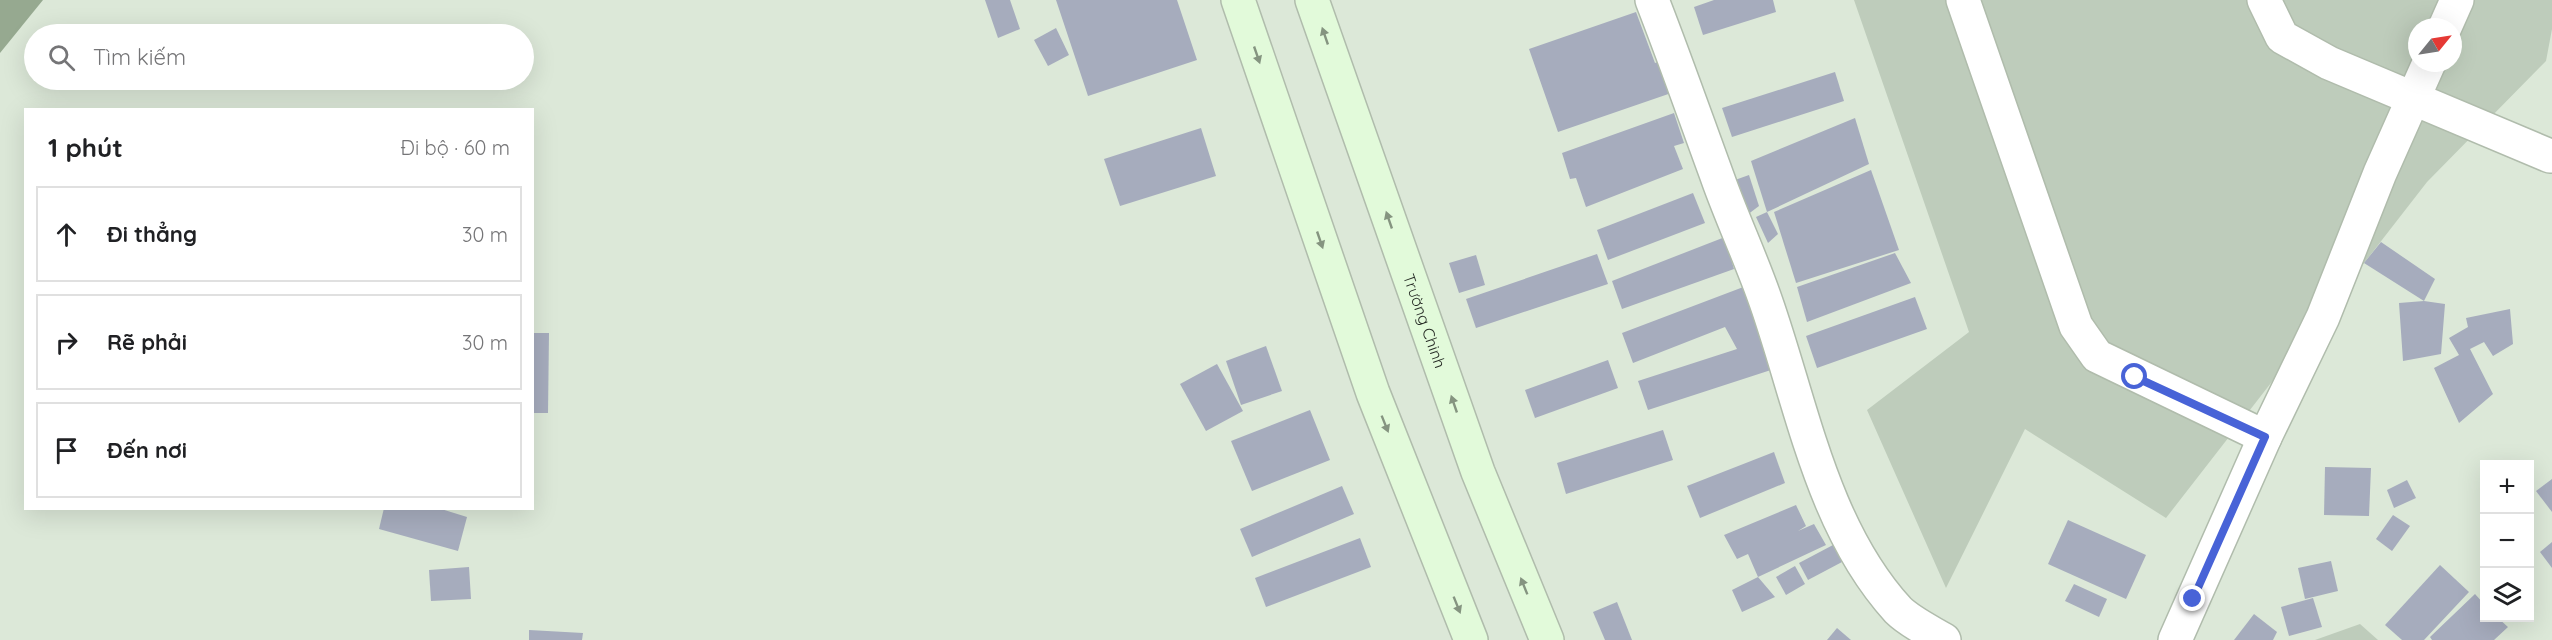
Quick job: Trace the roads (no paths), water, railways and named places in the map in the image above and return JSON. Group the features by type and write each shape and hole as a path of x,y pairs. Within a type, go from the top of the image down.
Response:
{"street":[{"path":"1238,0 1372,393 1471,640"},
{"name":"Trường Chinh","path":"1312,0 1478,472 1547,640"},
{"path":"1652,0 1767,304 1800,406 1815,462 1827,490 1856,548 1899,611 1944,640"},
{"path":"1963,0 2076,326 2097,356 2265,437"},
{"path":"2264,0 2282,37 2329,63 2550,156"},
{"path":"2449,18 2457,0"},
{"path":"2175,640 2265,437 2323,317 2425,72"}]}
